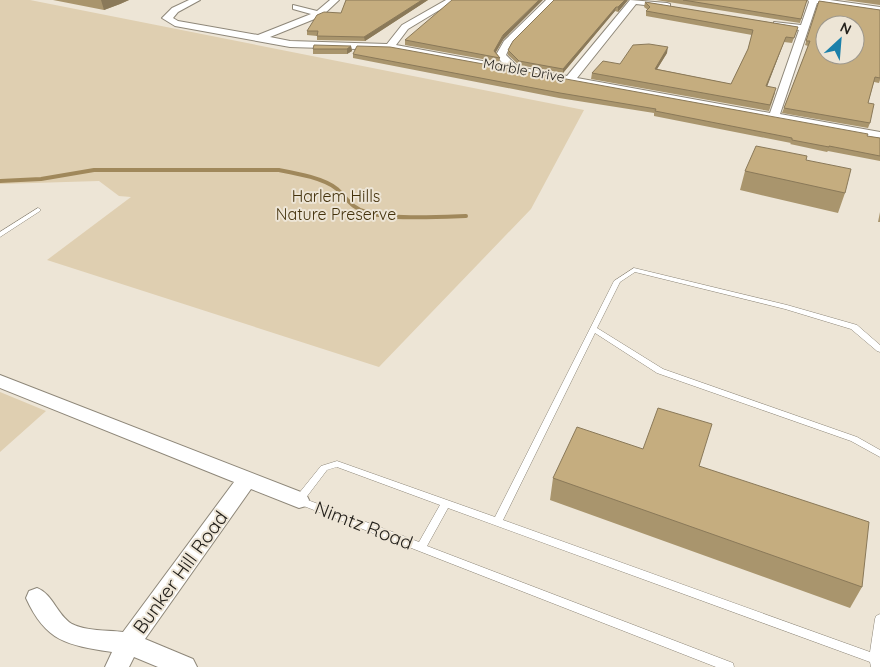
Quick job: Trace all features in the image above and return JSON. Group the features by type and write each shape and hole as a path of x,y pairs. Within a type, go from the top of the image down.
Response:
{"street":[{"path":"167,18 175,10 196,0"},
{"path":"257,39 319,14 332,6 335,0"},
{"path":"390,47 404,27 452,0"},
{"path":"513,68 501,55 506,43 551,0"},
{"path":"571,78 635,0 681,8"},
{"path":"774,116 813,0 880,10"},
{"path":"296,7 319,14"},
{"name":"Marble Drive","path":"167,18 174,23 290,44 390,47 571,78 880,136"},
{"path":"766,22 803,28"},
{"name":"Nimtz Road","path":"0,381 299,500"},
{"name":"Bunker Hill Road","path":"117,667 128,644 247,480"},
{"path":"37,598 48,618 60,630 85,638 128,644 185,667"}],"lane":[{"path":"0,234 38,210"},
{"path":"497,522 616,282 634,270 788,307 854,328 880,349"},
{"path":"593,329 660,371 854,439 880,454"},
{"path":"299,500 324,468 337,464 876,663 880,619"},
{"name":"Nimtz Road","path":"299,500 729,667"},
{"path":"421,548 446,504"}],"green space":[{"name":"Harlem Hills Nature Preserve","path":"0,0 30,0 584,110 531,209 379,367 47,260 131,197 119,196 99,181 0,184"},
{"path":"0,392 46,411 0,452"}],"building":[{"path":"346,0 422,0 364,37 317,36 318,31 307,31 317,15 324,12 341,13"},
{"path":"452,0 539,0 503,35 494,51 500,58 405,40"},
{"path":"554,0 625,0 616,7 563,69 519,61 508,50 513,41"},
{"path":"683,0 807,0 801,19"},
{"path":"819,1 880,10 880,78 875,77 868,103 874,104 870,123 784,108 810,41 806,41"},
{"path":"645,2 798,27 794,38 786,37 766,86 776,88 770,105 592,73 603,61 620,64 633,45 649,44 668,47 655,69 731,84 748,49 753,30 646,11 650,7"},
{"path":"314,45 351,46 347,49 313,49"},
{"path":"357,46 390,47 868,134 867,136 880,138 880,156 792,140 792,138 655,111 656,109 353,54"},
{"path":"756,146 807,156 806,160 851,169 845,193 745,171"},
{"path":"658,408 712,424 699,466 869,522 862,587 553,478 577,427 643,449"}],"waterway":[{"path":"0,181 41,179 94,170 279,170 325,182 337,189 356,208 376,215 415,217 466,216"}]}
